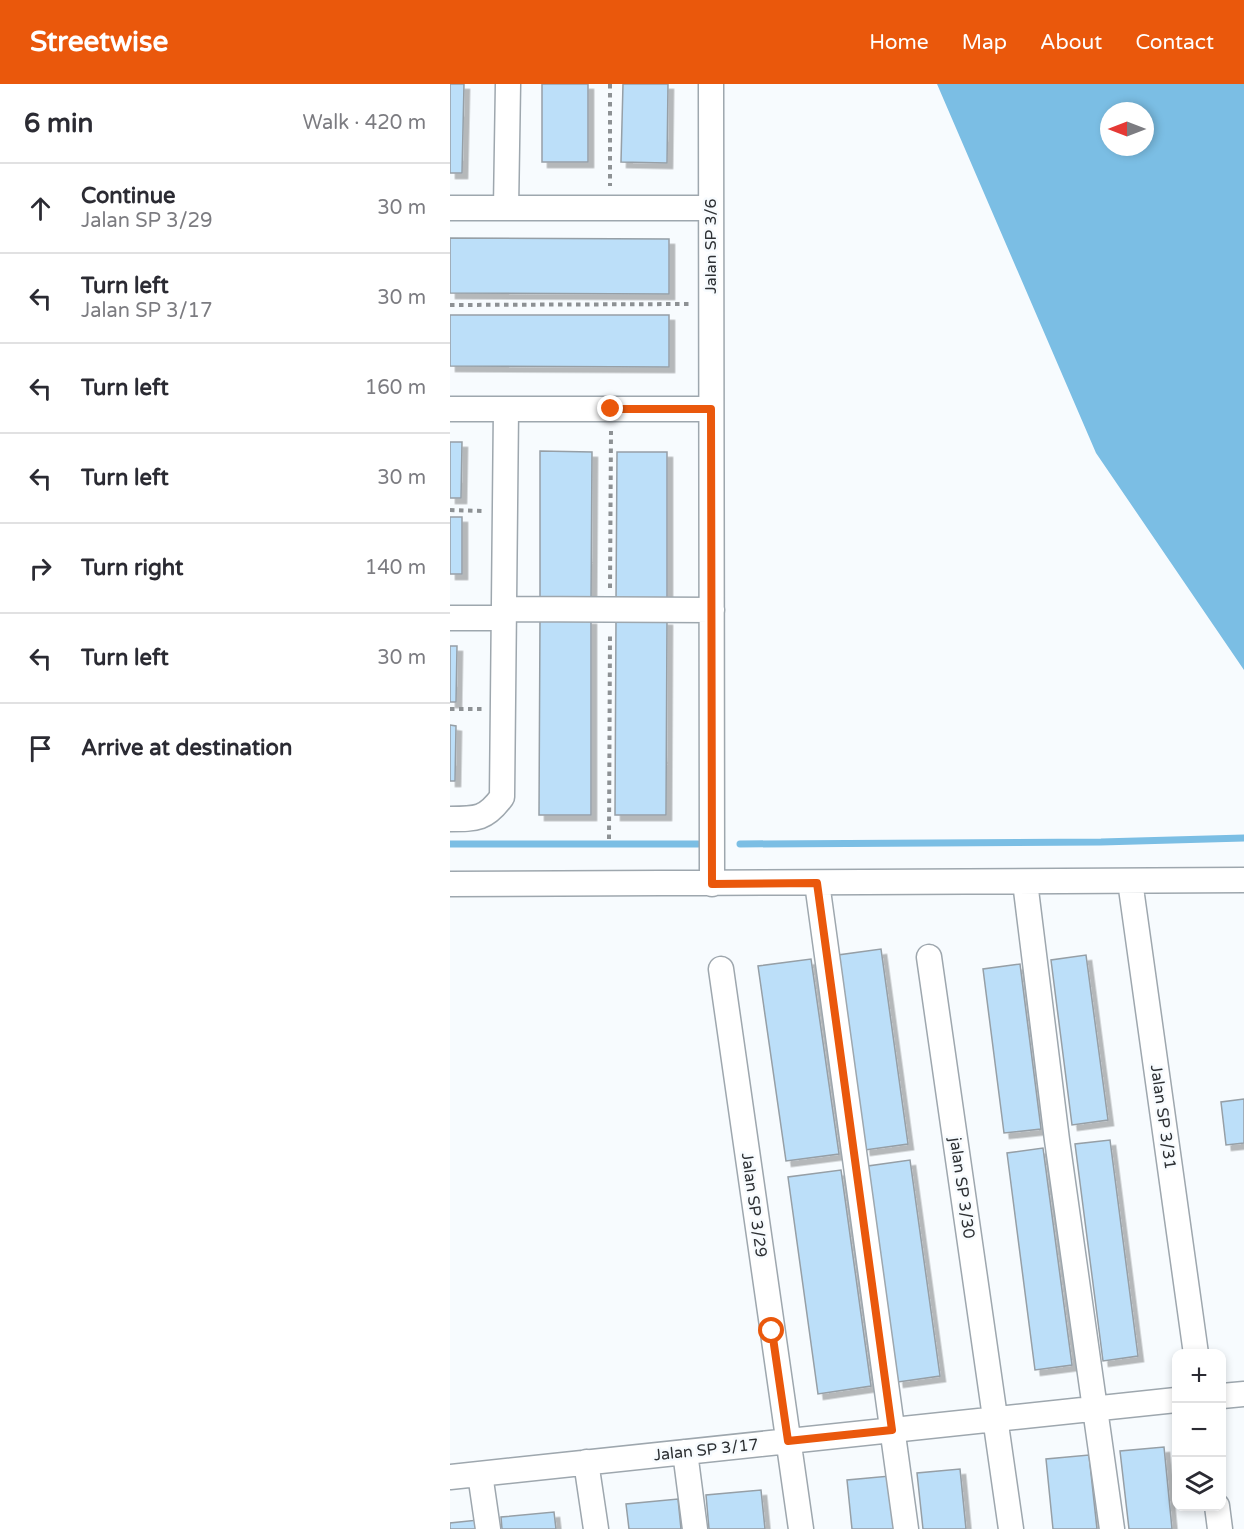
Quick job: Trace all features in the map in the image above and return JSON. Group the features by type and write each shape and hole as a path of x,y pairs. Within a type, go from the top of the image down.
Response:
{"street":[{"path":"506,208 508,84"},
{"name":"Jalan SP 3/6","path":"711,84 712,884"},
{"path":"450,208 711,208"},
{"path":"450,409 711,409"},
{"path":"450,819 477,819 492,811 502,797 506,409"},
{"path":"450,618 504,614 712,610"},
{"path":"450,884 1244,880"},
{"name":"Jalan SP 3/31","path":"1130,881 1195,1349"},
{"path":"1025,882 1057,1140 1112,1529"},
{"path":"817,883 906,1529"},
{"name":"jalan SP 3/30","path":"929,957 1011,1529"},
{"name":"Jalan SP 3/29","path":"721,969 801,1529"},
{"path":"1226,1396 1244,1394"},
{"name":"Jalan SP 3/17","path":"450,1477 1172,1400"},
{"path":"685,1452 695,1529"},
{"path":"586,1462 596,1529"},
{"path":"480,1474 488,1529"},
{"path":"1218,1511 1220,1529"}],"path":[{"path":"610,84 610,208"},
{"path":"450,305 711,304"},
{"path":"450,510 505,511"},
{"path":"450,709 503,708"}],"water":[{"path":"937,84 1244,84 1244,670 1096,453"}],"building":[{"path":"450,84 464,84 462,173 450,173"},
{"path":"542,84 588,84 588,162 542,162"},
{"path":"623,84 668,84 667,163 621,162"},
{"path":"450,238 669,239 669,294 450,293"},
{"path":"450,315 669,315 669,367 450,366"},
{"path":"450,442 462,442 461,498 450,498"},
{"path":"540,451 592,452 591,603 540,603"},
{"path":"617,452 667,452 667,603 616,603"},
{"path":"450,517 462,517 462,574 450,574"},
{"path":"540,619 591,619 591,815 539,815"},
{"path":"616,619 667,620 666,815 615,815"},
{"path":"450,646 457,646 456,702 450,702"},
{"path":"450,725 456,726 455,781 450,781"},
{"path":"881,949 908,1144 865,1150 838,955"},
{"path":"1086,955 1108,1120 1072,1125 1051,960"},
{"path":"811,959 839,1154 786,1161 758,966"},
{"path":"1020,964 1041,1129 1004,1133 983,969"},
{"path":"1244,1099 1244,1143 1226,1145 1221,1102"},
{"path":"1110,1140 1138,1356 1103,1361 1075,1144"},
{"path":"1043,1148 1072,1365 1035,1370 1007,1153"},
{"path":"910,1160 940,1376 898,1382 868,1166"},
{"path":"841,1170 871,1386 818,1394 788,1177"},
{"path":"1164,1447 1172,1529 1129,1529 1120,1451"},
{"path":"1089,1455 1097,1529 1053,1529 1046,1459"},
{"path":"960,1469 966,1529 923,1529 917,1473"},
{"path":"890,1476 896,1529 852,1529 847,1480"},
{"path":"761,1490 765,1529 709,1529 706,1495"},
{"path":"678,1499 681,1529 629,1529 626,1504"},
{"path":"554,1512 556,1529 502,1529 501,1517"},
{"path":"478,1520 479,1529 450,1529 450,1523"}],"waterway":[{"path":"740,844 1101,842 1244,838"},
{"path":"450,844 698,844"}],"route":[{"path":"611,409 711,409 712,884 817,883 892,1430 788,1441 772,1331"}]}
